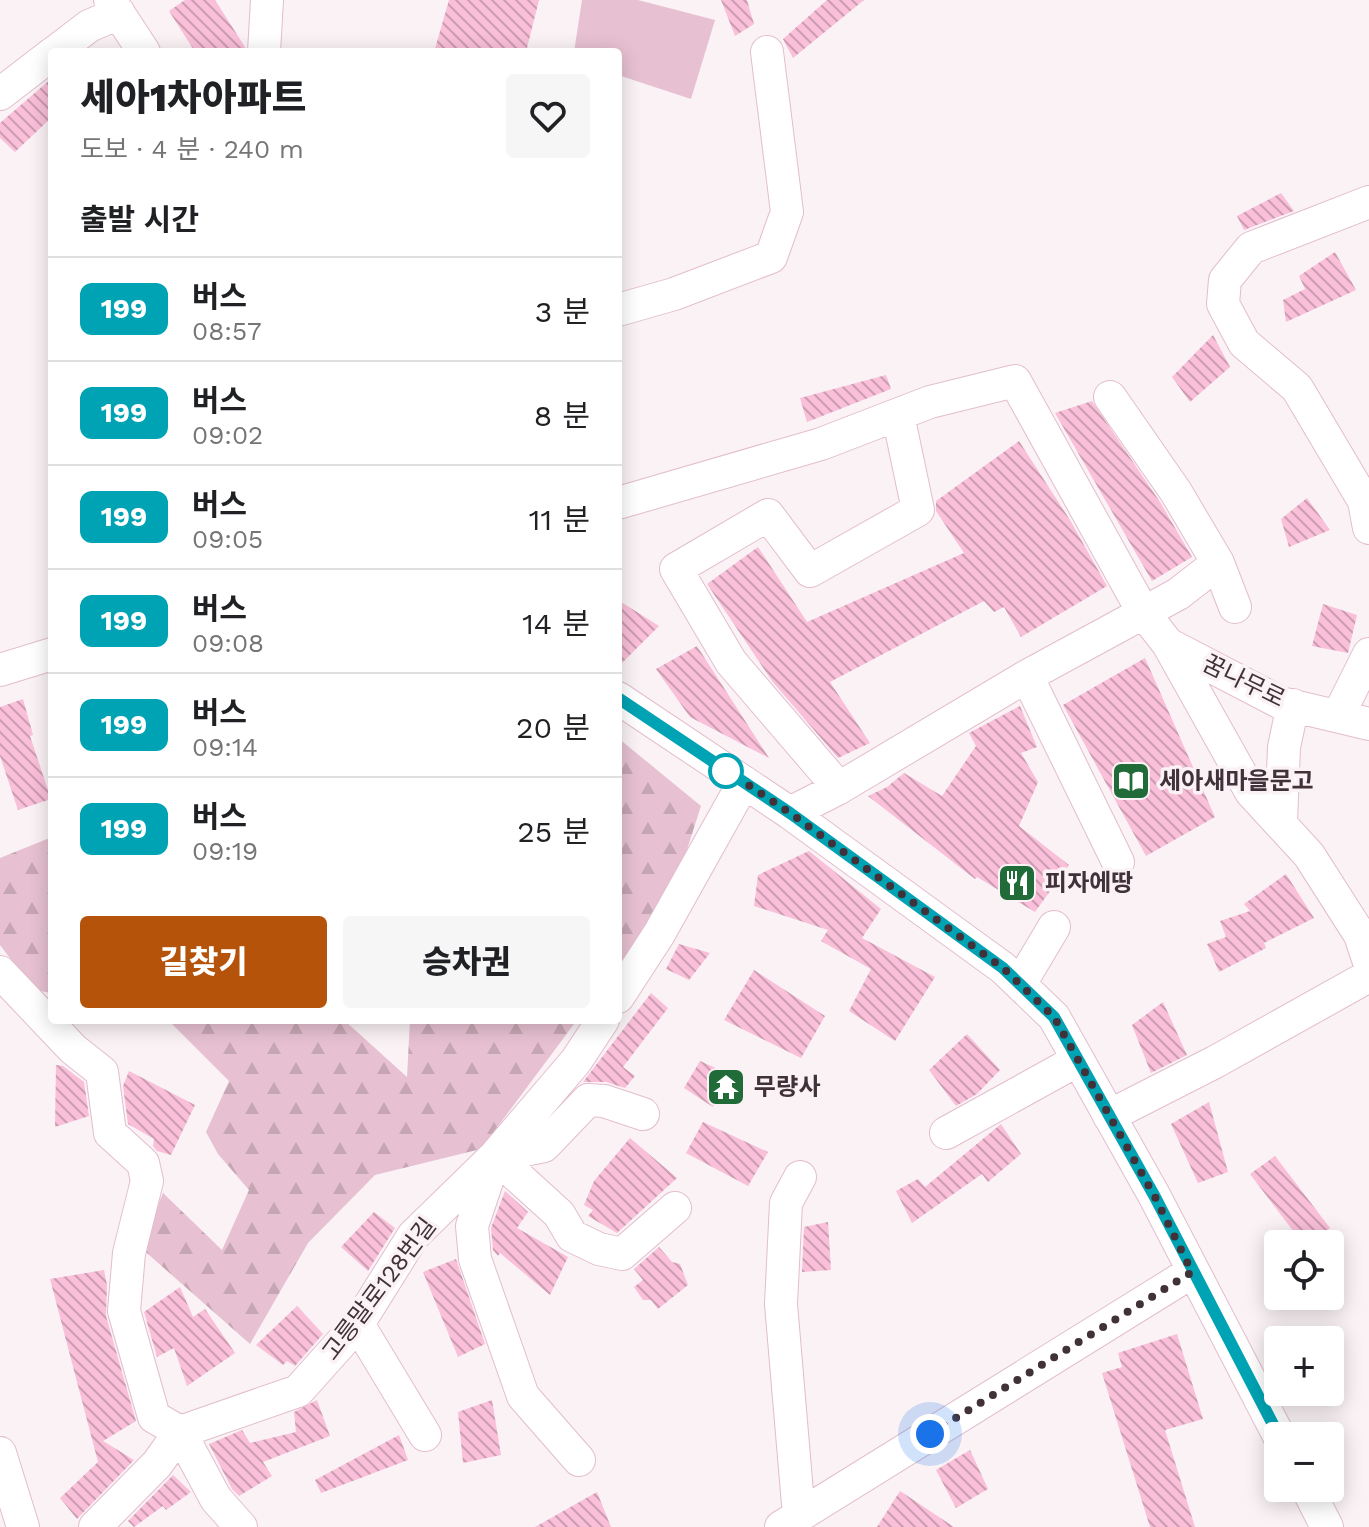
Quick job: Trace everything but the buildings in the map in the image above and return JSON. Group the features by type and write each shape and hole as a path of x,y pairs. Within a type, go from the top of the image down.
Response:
{"street":[{"path":"264,48 267,0"},
{"path":"60,48 114,6 141,48"},
{"path":"622,309 674,294 771,257 787,212 767,52"},
{"path":"0,94 48,57"},
{"path":"1369,202 1251,248 1225,280 1223,304 1244,343 1297,388 1364,501 1369,528"},
{"path":"622,502 821,444 930,402 1015,381 1143,612 1168,644 1251,792 1309,855 1360,935 1369,962"},
{"path":"1110,397 1176,492 1218,563 1235,607"},
{"path":"839,788 731,662 676,569 768,515 810,571 918,510 898,415"},
{"path":"790,813 839,788 1027,676 1178,594 1218,563"},
{"name":"꿈나무로","path":"1168,644 1281,703 1354,720"},
{"path":"1354,720 1369,654"},
{"path":"0,670 48,655"},
{"path":"1027,676 1118,862"},
{"path":"622,701 790,813 1003,968 1054,1017 1272,1422"},
{"path":"1281,823 1284,747 1293,705"},
{"path":"622,991 659,934 744,782"},
{"path":"1020,984 1054,927"},
{"path":"0,972 48,1023"},
{"path":"1109,1116 1215,1062 1369,976"},
{"path":"49,1024 73,1049 102,1072 110,1133 143,1163 147,1181 129,1253 124,1311 154,1417 180,1432 216,1499 241,1527"},
{"name":"고릉말로128번길","path":"180,1432 298,1391 358,1324 413,1236 495,1156 576,1061 600,1024"},
{"path":"946,1133 1078,1060"},
{"path":"495,1156 544,1146 588,1100 604,1101 643,1114"},
{"path":"495,1156 559,1214 572,1236 599,1249 622,1254 675,1208"},
{"path":"495,1156 472,1226 475,1259 523,1396 579,1460"},
{"path":"800,1177 786,1203 781,1304 790,1521 1192,1272"},
{"path":"358,1324 425,1435"},
{"path":"95,1527 157,1464 180,1432"},
{"path":"0,1453 23,1527"},
{"path":"1314,1502 1327,1527"}],"green space":[{"path":"582,0 638,0 715,20 691,99 622,76 622,48 575,48"},
{"path":"622,741 701,806 674,890 622,960"},
{"path":"48,839 48,992 34,990 0,945 0,858"},
{"path":"172,1024 348,1024 407,1077 410,1024 574,1024 481,1149 375,1175 308,1243 250,1344 140,1247 163,1193 222,1250 249,1190 218,1154 206,1132 229,1081"}],"bus line":[{"name":"199","path":"622,701 790,813 1003,968 1054,1017 1155,1197 1272,1422"}],"place":[{"name":"세아새마을문고","path":"1131,781"},
{"name":"피자에땅","path":"1017,883"},
{"name":"무량사","path":"726,1087"}],"route":[{"path":"726,771 720,766 790,813 1003,968 1054,1017 1155,1197 1192,1272 930,1434"}]}
